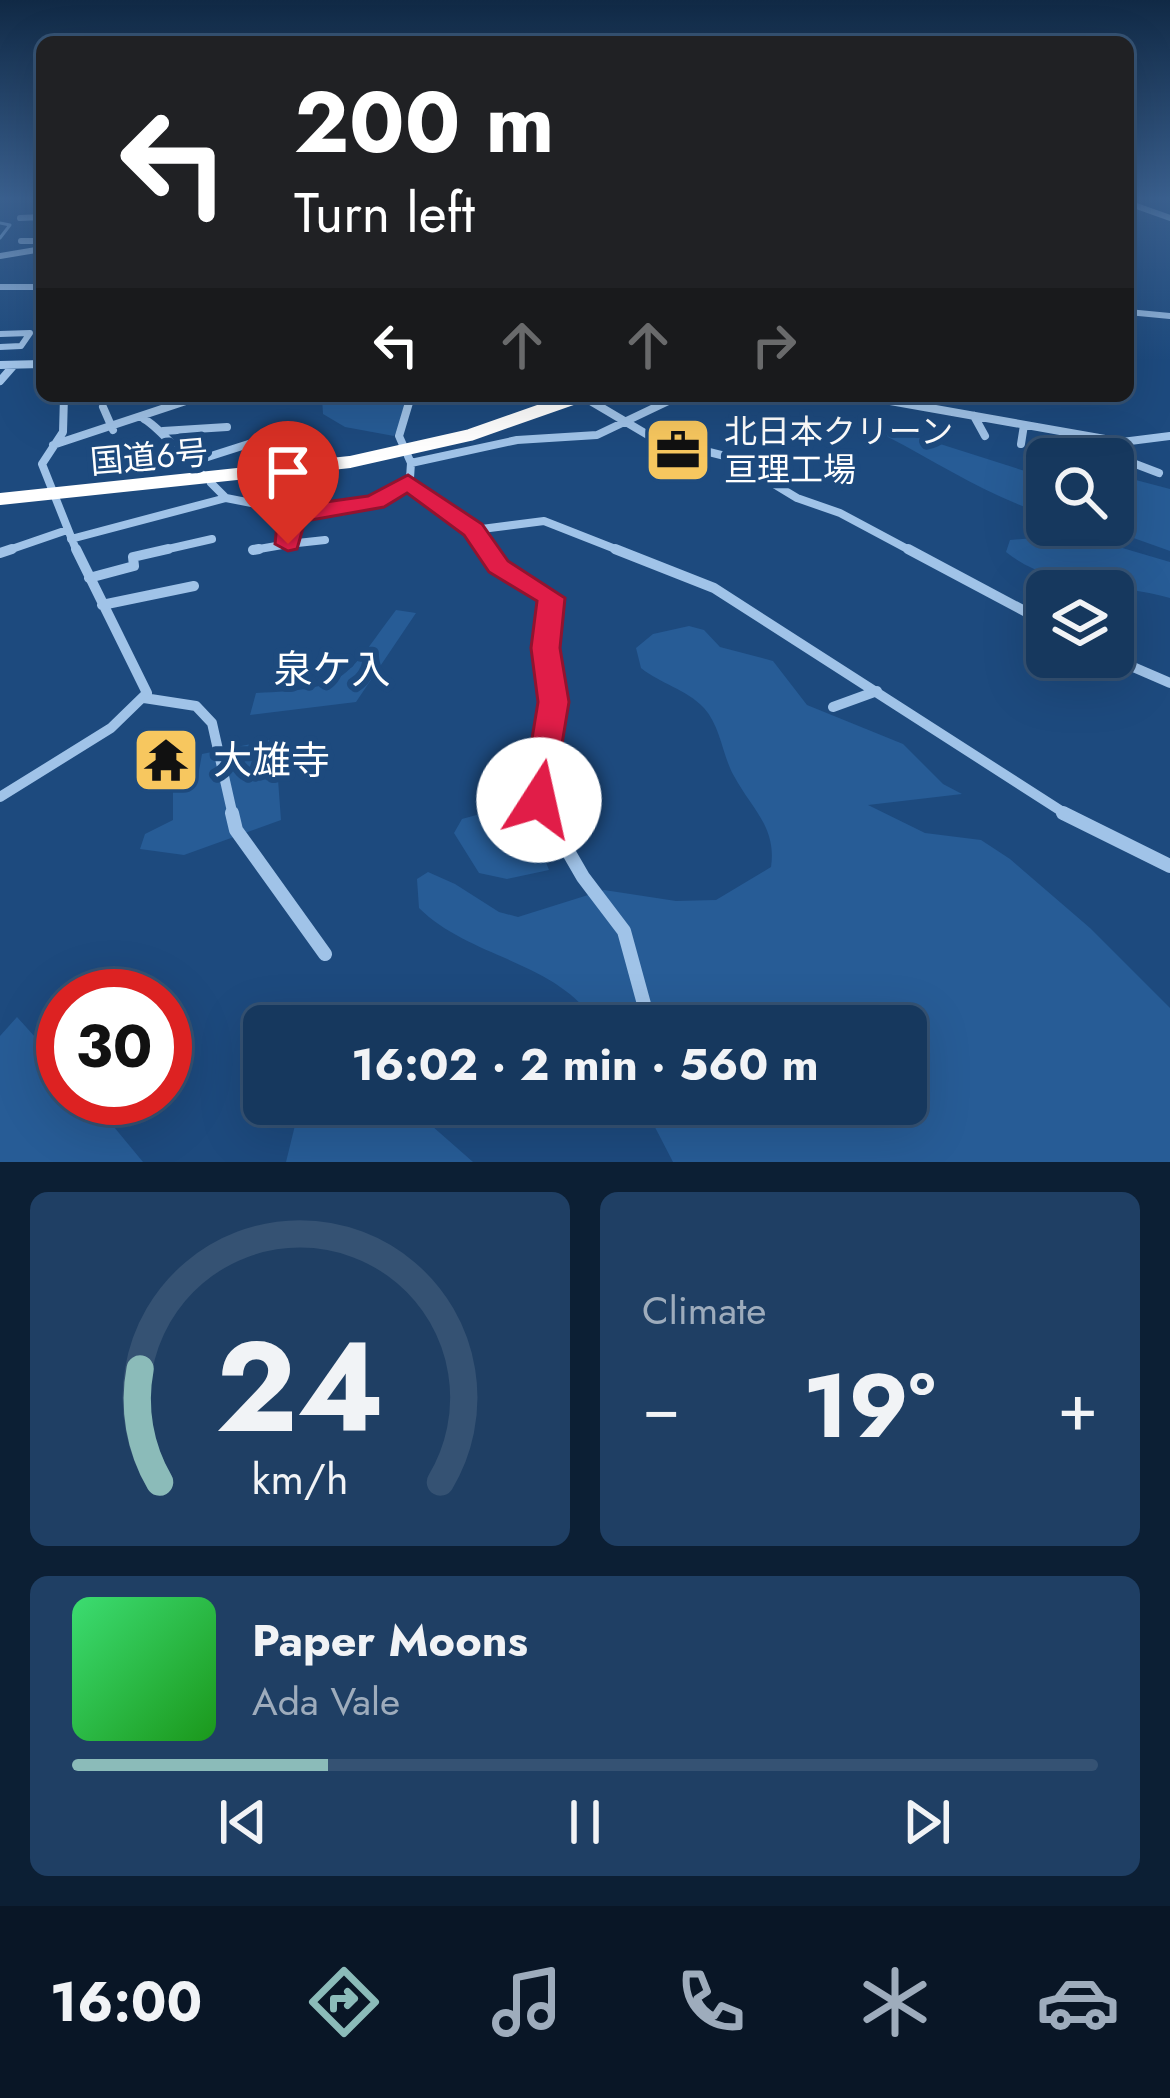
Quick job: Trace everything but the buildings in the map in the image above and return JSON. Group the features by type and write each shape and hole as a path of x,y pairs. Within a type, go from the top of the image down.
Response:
{"highway":[{"name":"国道6号","path":"0,502 409,457 565,402"}],"street":[{"path":"0,287 36,286"},
{"path":"1134,312 1170,316"},
{"path":"0,334 30,332 21,346 0,347"},
{"path":"0,365 36,364"},
{"path":"0,381 14,365"},
{"path":"64,402 63,432 42,464 69,535 143,684 144,698"},
{"path":"144,419 145,414 184,402"},
{"path":"408,483 409,457 399,436 409,402"},
{"path":"594,402 653,438 729,457 797,498 840,513 1026,612"},
{"path":"409,457 518,440 597,435 665,402"},
{"path":"896,402 1094,438"},
{"path":"103,407 113,430"},
{"path":"974,416 985,436"},
{"path":"52,445 144,419"},
{"path":"144,419 163,431 172,449 226,498"},
{"path":"1021,444 1024,425"},
{"path":"163,431 226,427"},
{"path":"1134,442 1170,436"},
{"path":"189,463 258,442 274,450"},
{"path":"1134,463 1159,473"},
{"path":"0,553 226,498 318,514 375,502 408,483"},
{"path":"408,483 473,530 499,567 551,598 546,648 554,702 539,800 573,863 624,931 644,1005"},
{"path":"288,544 290,524 298,513"},
{"path":"473,530 544,521 714,588 1019,780 1047,805 1170,866"},
{"path":"89,578 134,566 133,557 212,539"},
{"path":"253,550 325,540"},
{"path":"102,605 194,586"},
{"path":"1134,667 1170,683"},
{"path":"833,707 877,692"},
{"path":"0,796 111,728 144,698"},
{"path":"144,698 196,706 212,723 236,830 325,954"}],"shaded area":[{"path":"322,402 407,402 394,436 345,427 323,414"},
{"path":"883,429 1026,471 1026,506 966,480 888,437"},
{"path":"1134,480 1170,489 1170,551 1134,538"},
{"path":"1026,539 1026,546 1116,546 1170,562 1170,598 1134,591 1134,570 1037,570 1006,552 1010,540"},
{"path":"396,610 416,613 356,702 250,715 256,693 309,688 340,677"},
{"path":"689,626 704,630 720,647 773,661 807,705 903,744 943,784 962,794 868,805 925,833 981,840 1010,859 1090,928 1170,1008 1170,1162 673,1162 654,1125 927,1125 927,1005 582,1005 538,973 464,939 419,908 417,879 428,872 499,912 518,917 604,890 676,901 716,900 771,867 766,829 734,776 710,716 689,696 641,668 636,648 653,634"},
{"path":"275,739 281,820 184,855 140,849 145,834 173,820 173,788 197,782 202,754"},
{"path":"523,805 549,870 507,879 479,873 454,833 462,819"},
{"path":"17,1017 36,1038 36,1125 112,1125 143,1162 0,1162 0,1036"},
{"path":"295,1125 431,1125 473,1162 286,1162"}],"place":[{"name":"北日本クリーン 亘理工場","path":"678,450"},
{"name":"大雄寺","path":"166,760"}],"district":[{"name":"泉ケ入","path":"332,669"}],"route":[{"path":"288,544 290,524 298,513 318,514 375,502 408,483 473,530 499,567 551,598 546,648 554,702 539,800"}]}
